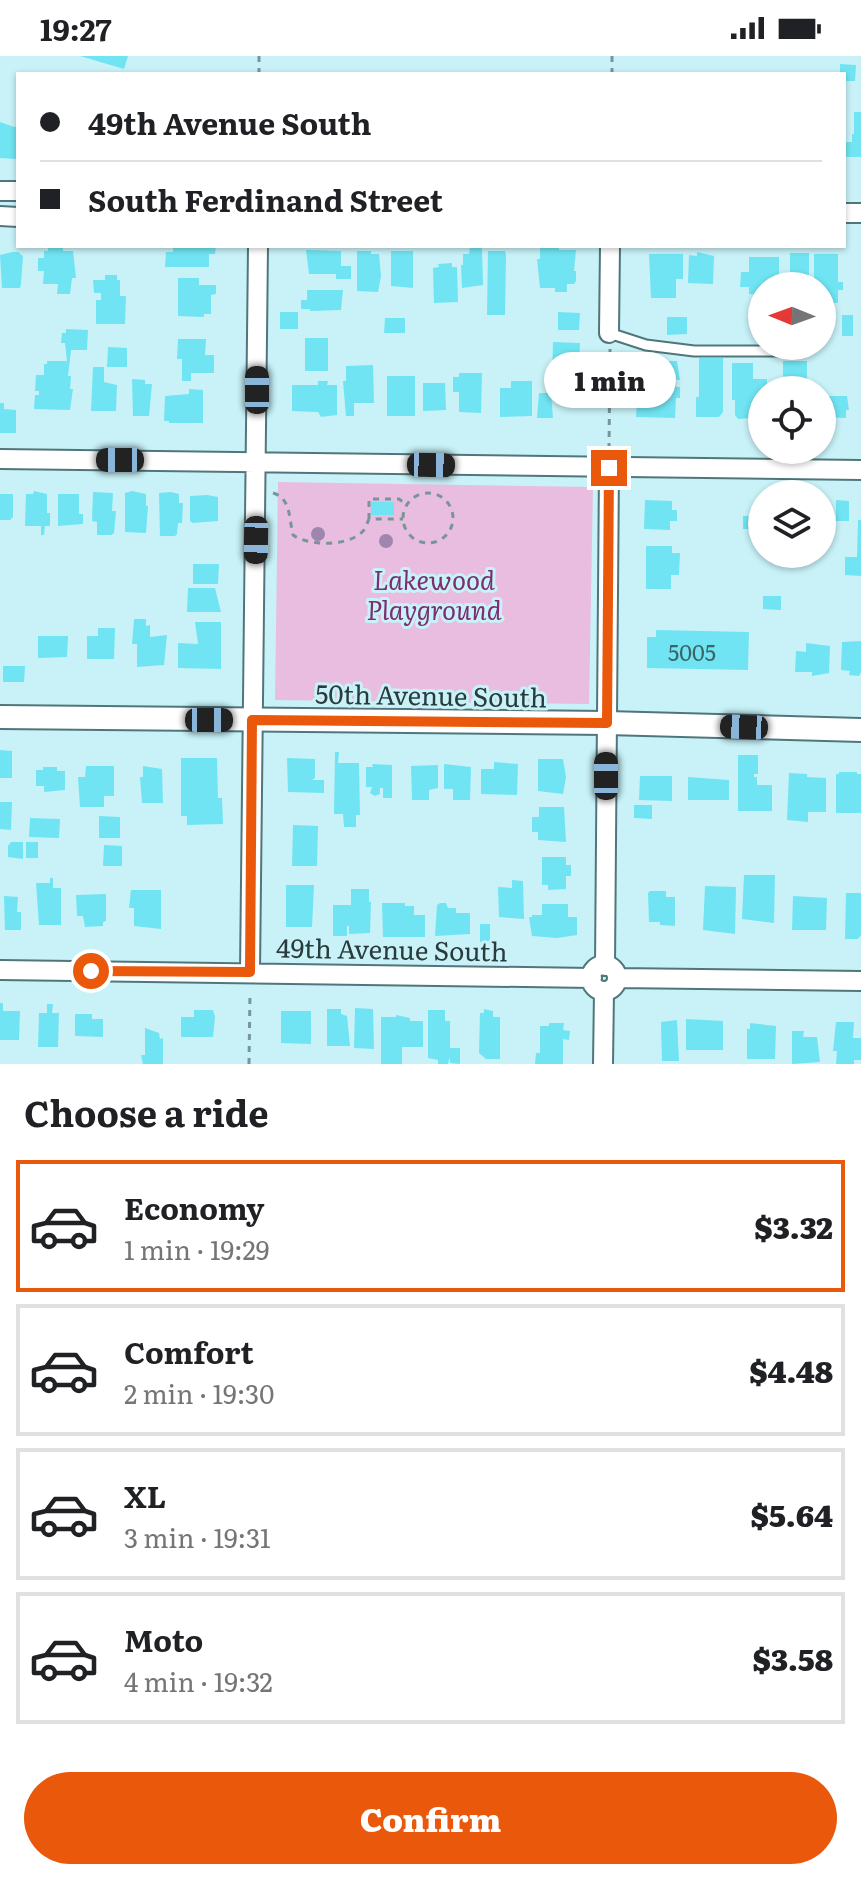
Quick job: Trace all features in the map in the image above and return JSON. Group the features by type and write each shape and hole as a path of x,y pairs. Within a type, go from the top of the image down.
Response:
{"street":[{"path":"250,972 258,248"},
{"path":"609,338 610,248"},
{"path":"603,1064 609,458"},
{"path":"0,459 257,462 609,458 861,470"},
{"name":"50th Avenue South","path":"0,717 607,723 861,730"},
{"name":"49th Avenue South","path":"0,970 861,981"}],"lane":[{"path":"609,338 694,351 748,351"}],"path":[{"path":"609,338 609,458"},
{"path":"273,493 279,494 286,502 293,535 300,541 352,539 363,532 369,519 369,499 399,499 407,505"},
{"path":"420,494 437,494 450,505 454,522 447,536 425,544 410,537 403,519 407,505 420,494"},
{"path":"369,519 403,519"},
{"path":"249,1064 250,991"}],"green space":[{"name":"Lakewood Playground","path":"278,482 593,487 589,704 275,700"}],"building":[{"path":"80,56 128,56 124,69"},
{"path":"840,64 856,65 855,81 846,81 846,72 840,72"},
{"path":"854,112 861,112 861,157 846,157 846,142 852,142"},
{"path":"0,122 16,126 16,159 0,158"},
{"path":"48,248 63,248 63,251 73,251 76,278 72,278 70,294 57,294 58,284 43,284 44,271 38,271 38,258 44,258 44,251"},
{"path":"173,248 216,248 215,254 209,254 209,267 165,267 166,252 173,252"},
{"path":"470,248 482,249 483,285 462,288 463,254 469,254"},
{"path":"540,248 576,250 576,281 567,284 567,292 540,288 537,259 540,259"},
{"path":"306,250 341,251 341,266 351,266 351,279 336,279 336,274 309,274"},
{"path":"357,251 379,254 381,276 378,292 357,291"},
{"path":"391,251 413,251 413,288 391,286"},
{"path":"488,251 505,251 505,315 487,315"},
{"path":"12,252 23,256 20,288 2,288 0,255"},
{"path":"697,252 714,256 713,284 688,283 689,255 697,256"},
{"path":"790,253 809,253 809,272 790,272"},
{"path":"649,254 683,254 683,279 676,279 676,298 651,298"},
{"path":"814,254 838,254 838,282 843,282 843,290 838,290 838,303 836,272 814,272"},
{"path":"749,257 779,257 779,272 749,272"},
{"path":"452,263 452,267 457,267 458,302 434,303 433,268 439,267 438,264"},
{"path":"741,272 748,272 748,287 740,287"},
{"path":"105,275 117,275 117,280 120,280 120,296 126,296 125,324 96,324 96,300 101,300 101,293 94,293 93,280 105,280"},
{"path":"178,278 199,278 199,285 216,285 216,294 211,295 211,314 204,314 204,317 178,316"},
{"path":"307,290 343,290 341,310 301,309 301,300 307,300"},
{"path":"280,312 298,312 298,329 280,329"},
{"path":"558,312 580,313 579,330 558,330"},
{"path":"842,315 853,315 853,336 842,336"},
{"path":"667,317 687,317 687,334 667,335"},
{"path":"385,318 405,318 405,333 384,333"},
{"path":"66,329 88,330 87,350 71,350 68,376 71,376 70,389 73,389 70,410 34,409 35,395 39,395 39,391 35,391 36,375 44,375 47,361 67,361 65,343 61,343 62,333 66,333"},
{"path":"305,338 328,338 328,371 305,371"},
{"path":"178,339 206,339 205,355 214,355 214,373 191,373 191,381 182,381 182,359 177,359"},
{"path":"553,342 580,343 578,384 562,384 562,380 552,380"},
{"path":"108,347 127,348 127,367 107,367"},
{"path":"699,358 723,358 723,412 719,417 696,417"},
{"path":"655,361 677,361 680,380 676,380 676,387 680,387 680,398 676,398 675,418 636,417 637,396 644,396 645,368 655,368"},
{"path":"783,361 807,361 807,376 783,376"},
{"path":"732,363 753,363 753,376 748,376 748,418 738,419 735,400 732,400"},
{"path":"373,365 374,403 354,403 354,416 346,416 343,381 346,381 346,366"},
{"path":"93,367 104,367 104,382 117,385 116,411 91,411"},
{"path":"459,373 482,373 481,413 459,412 459,392 453,392 453,377 459,377"},
{"path":"387,376 415,376 415,416 387,416"},
{"path":"132,379 152,384 149,416 133,416"},
{"path":"318,381 337,385 337,415 321,417 318,412 292,411 292,385 318,385"},
{"path":"511,381 532,381 532,416 500,417 500,388 511,388"},
{"path":"423,383 445,383 446,410 423,411"},
{"path":"189,389 203,390 203,423 164,421 165,396 189,394"},
{"path":"539,393 551,393 553,418 537,418"},
{"path":"836,396 847,396 849,410 846,410 846,418 836,418"},
{"path":"0,403 4,403 4,409 16,410 16,433 0,433"},
{"path":"34,491 47,494 50,526 45,526 44,535 41,535 41,526 25,526 26,494 33,494"},
{"path":"93,492 113,493 112,511 116,511 114,533 111,535 97,535 97,522 92,521"},
{"path":"125,493 146,494 146,533 125,532"},
{"path":"159,493 179,494 179,503 183,503 182,523 178,523 175,536 160,536"},
{"path":"0,494 13,494 13,517 10,520 0,520"},
{"path":"58,494 79,494 79,514 83,514 83,524 58,526"},
{"path":"190,496 218,497 218,521 193,523 190,521"},
{"path":"645,500 672,501 672,510 677,510 677,521 670,521 670,530 644,529"},
{"path":"836,500 849,501 849,521 836,521"},
{"path":"371,502 394,502 394,515 371,515"},
{"path":"743,516 748,516 748,529 743,529"},
{"path":"858,520 861,520 861,576 845,575 845,557 857,557"},
{"path":"646,546 672,546 672,553 680,553 679,575 671,575 671,589 646,589"},
{"path":"193,564 219,564 218,584 193,584"},
{"path":"188,588 215,588 221,612 187,612"},
{"path":"763,596 781,596 781,610 763,609"},
{"path":"134,619 146,619 146,626 150,625 150,637 167,635 164,665 137,667 137,644 132,644"},
{"path":"195,622 221,622 221,669 178,668 178,643 198,644"},
{"path":"98,628 115,628 114,659 87,659 87,636 98,636"},
{"path":"656,630 749,632 748,670 647,668 647,637 656,637"},
{"path":"38,636 68,636 67,657 38,658"},
{"path":"861,641 861,672 859,676 849,675 850,671 841,670 842,642"},
{"path":"806,643 830,646 829,673 812,676 812,672 795,672 796,651 806,652"},
{"path":"3,666 25,666 24,682 3,682"},
{"path":"0,750 12,751 12,778 0,778"},
{"path":"335,752 339,752 338,763 359,763 360,815 356,815 356,827 344,827 343,814 334,814"},
{"path":"738,755 758,755 758,774 754,777 757,777 757,785 772,785 772,811 738,811"},
{"path":"181,758 217,758 218,798 222,798 223,824 187,825 187,816 181,816"},
{"path":"287,758 315,759 315,778 312,780 324,780 324,793 288,792"},
{"path":"538,759 563,759 566,777 563,794 538,791"},
{"path":"494,762 518,764 517,795 481,794 481,769 494,769"},
{"path":"372,764 392,765 392,798 383,798 383,788 375,796 370,793 372,787 366,787 366,767 373,767"},
{"path":"444,764 471,767 470,800 453,800 453,789 444,789"},
{"path":"438,765 438,788 429,790 429,800 412,800 411,766"},
{"path":"86,766 114,766 114,796 104,796 104,807 80,807 78,777 85,777"},
{"path":"143,766 162,769 163,803 142,803 140,777 143,777"},
{"path":"43,767 57,767 57,771 65,771 65,790 44,792 44,786 36,786 36,770 43,770"},
{"path":"789,773 826,778 826,812 808,812 808,822 787,820"},
{"path":"836,774 861,774 861,813 836,813"},
{"path":"640,776 672,776 672,801 639,800"},
{"path":"688,777 729,780 729,800 688,800"},
{"path":"0,802 12,802 11,830 0,829"},
{"path":"634,805 652,805 652,819 634,818"},
{"path":"539,807 564,807 566,842 538,840 538,832 532,832 532,817 539,817"},
{"path":"99,816 120,817 120,838 99,838"},
{"path":"30,818 60,819 59,838 29,837"},
{"path":"293,825 318,826 317,866 292,866"},
{"path":"11,842 23,842 23,859 8,857"},
{"path":"26,842 38,842 38,858 26,858"},
{"path":"104,845 122,846 122,866 103,866"},
{"path":"542,857 566,857 566,865 571,865 571,876 566,876 566,889 548,890 548,885 542,885"},
{"path":"744,875 775,875 774,923 742,919"},
{"path":"50,878 53,878 53,888 61,888 61,925 39,925 36,883 50,883"},
{"path":"512,880 523,881 524,919 499,917 498,887 512,888"},
{"path":"286,885 314,885 312,927 286,927"},
{"path":"705,886 736,887 735,934 703,930"},
{"path":"351,889 369,889 370,933 349,934 347,926 347,936 333,936 333,905 351,905"},
{"path":"131,890 161,890 161,929 134,926 134,908 129,908"},
{"path":"650,891 666,891 666,897 675,897 675,926 649,922"},
{"path":"846,893 861,893 861,935 858,939 845,939"},
{"path":"106,894 106,921 103,926 85,927 83,916 77,916 76,895"},
{"path":"4,896 18,897 21,930 5,930"},
{"path":"793,896 827,898 826,930 792,930"},
{"path":"382,903 414,906 414,915 425,915 425,937 383,937"},
{"path":"440,903 456,908 456,913 470,913 470,934 435,936 437,905"},
{"path":"542,904 568,904 568,917 577,917 577,935 557,938 532,936 529,917 542,915"},
{"path":"480,924 490,924 490,941 480,942"},
{"path":"0,1003 3,1003 3,1011 20,1011 19,1040 0,1040"},
{"path":"47,1004 53,1004 52,1013 59,1013 58,1047 38,1047 39,1013 47,1013"},
{"path":"355,1008 373,1009 374,1049 354,1048"},
{"path":"327,1009 341,1009 341,1014 347,1016 350,1046 327,1046"},
{"path":"484,1009 493,1011 493,1017 500,1017 500,1059 486,1059 479,1053 480,1013 484,1013"},
{"path":"194,1010 213,1010 213,1037 181,1037 181,1017 194,1017"},
{"path":"428,1010 445,1010 445,1021 450,1021 450,1048 460,1048 460,1064 450,1063 450,1057 448,1064 438,1064 438,1060 428,1058"},
{"path":"281,1011 311,1011 311,1044 281,1043"},
{"path":"75,1014 92,1014 92,1019 103,1019 103,1037 75,1036"},
{"path":"396,1015 410,1018 410,1021 423,1021 423,1047 402,1047 402,1064 381,1064 381,1017"},
{"path":"686,1019 723,1021 723,1050 686,1050"},
{"path":"677,1020 679,1061 662,1061 661,1022"},
{"path":"836,1022 854,1022 853,1038 861,1038 861,1060 854,1060 854,1064 836,1064 837,1051 833,1051"},
{"path":"549,1023 564,1023 563,1030 570,1031 569,1040 563,1039 563,1064 535,1064 536,1053 540,1053 540,1026 549,1026"},
{"path":"750,1023 776,1026 775,1059 747,1059 747,1029 750,1029"},
{"path":"145,1028 159,1033 160,1039 163,1038 163,1064 143,1064 141,1055 145,1055"},
{"path":"792,1031 804,1031 803,1037 817,1037 820,1062 792,1064"}],"route":[{"path":"91,971 250,972 252,720 607,723 609,468"}]}
